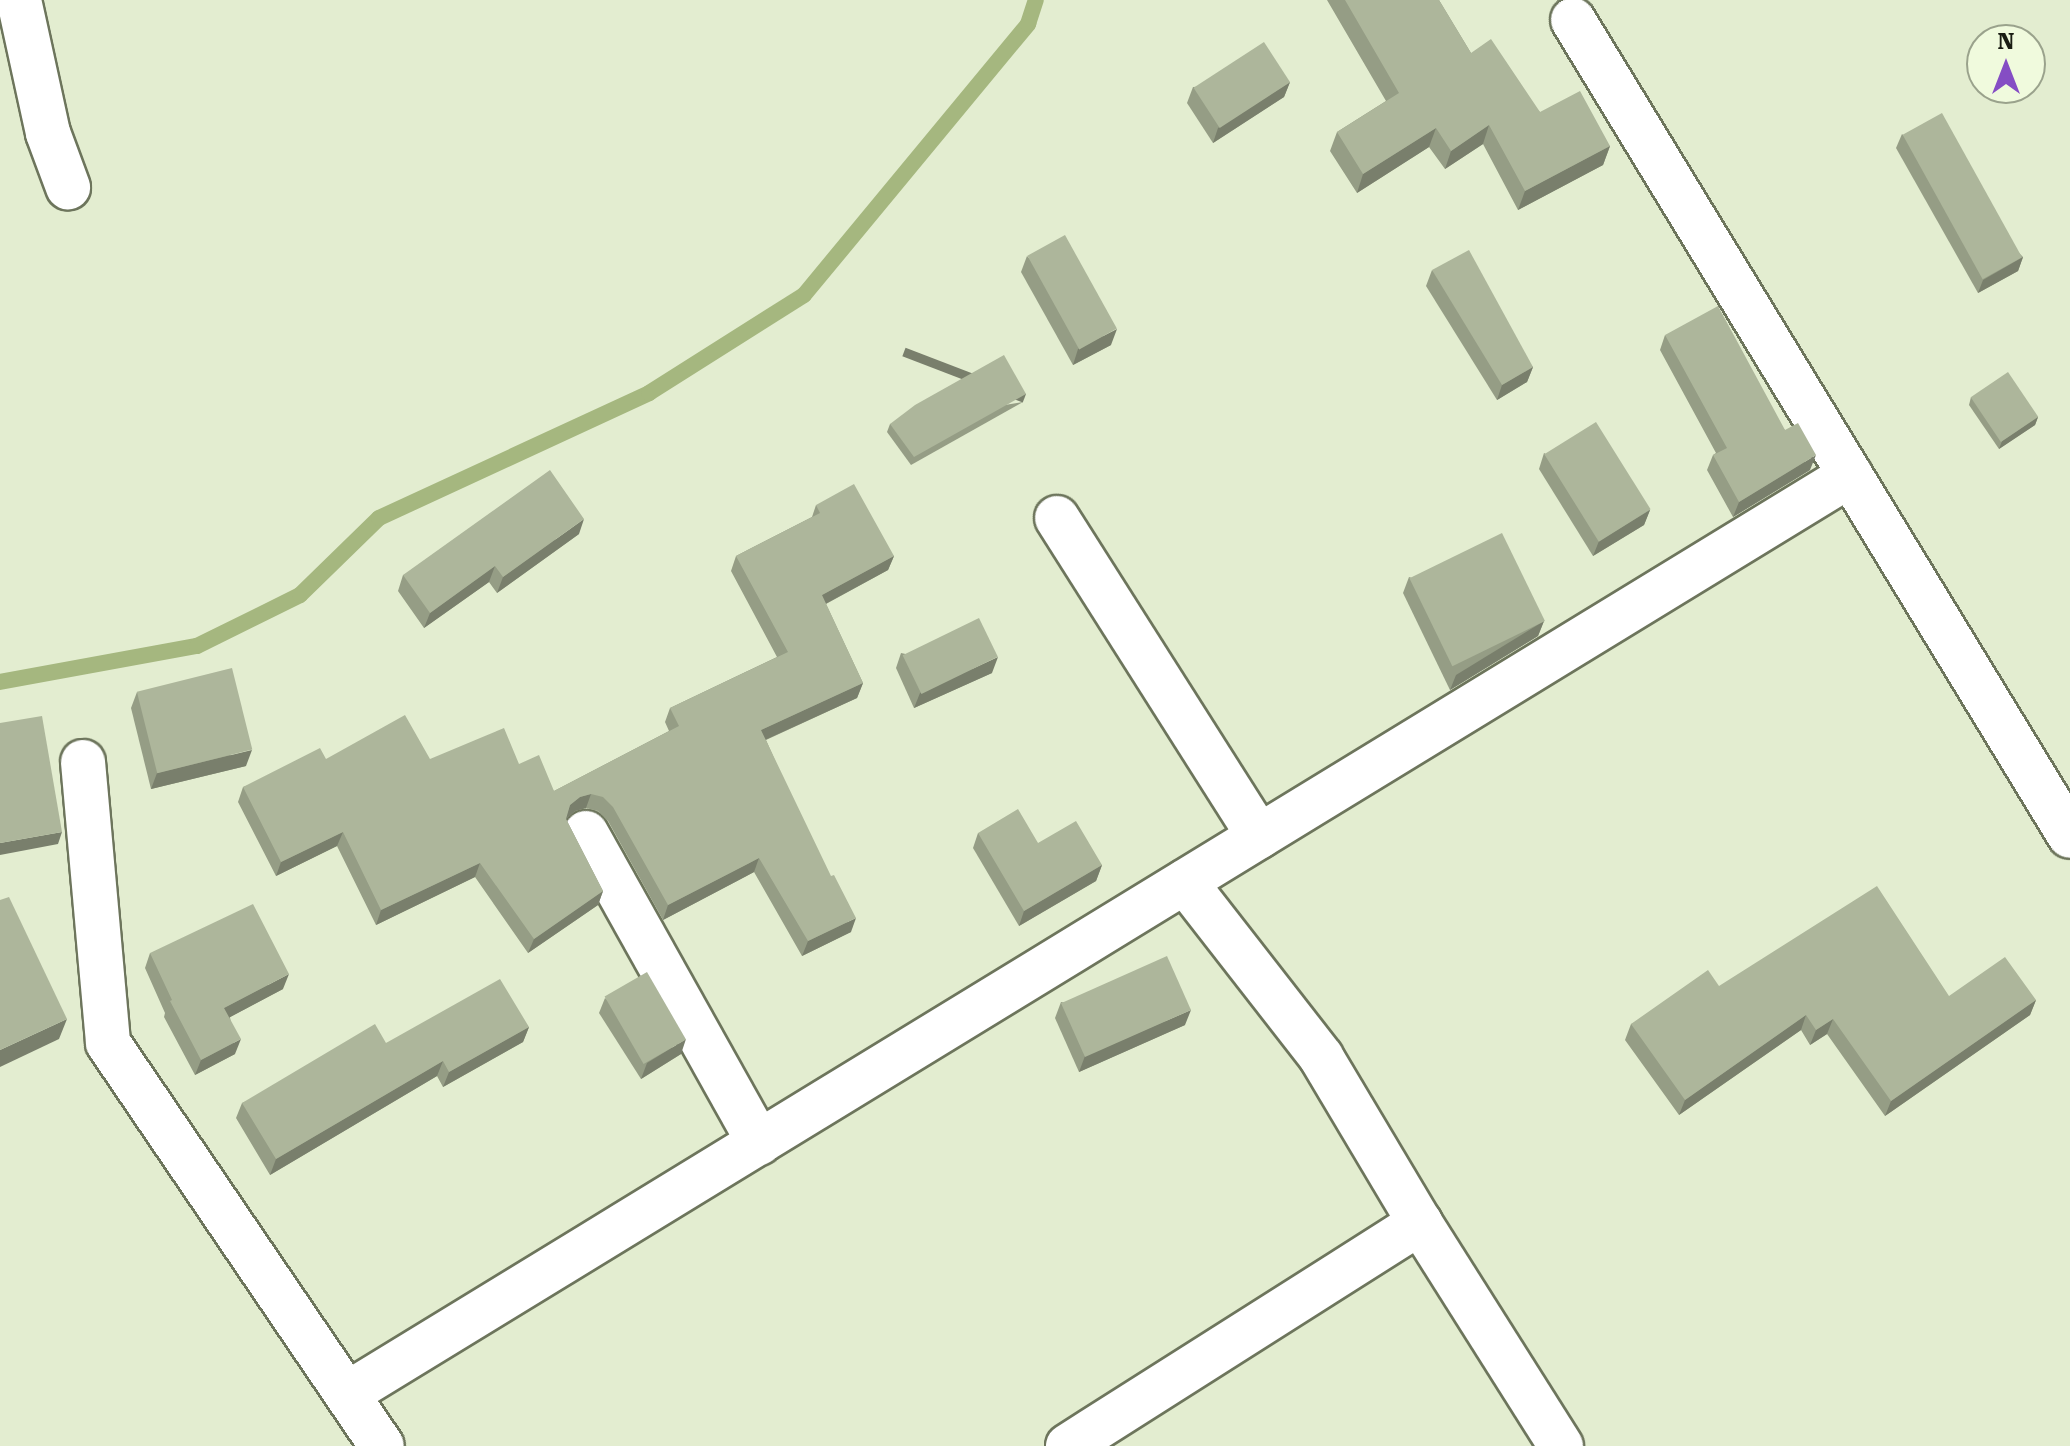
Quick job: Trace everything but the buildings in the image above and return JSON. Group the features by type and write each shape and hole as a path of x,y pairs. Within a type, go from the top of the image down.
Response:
{"street":[{"path":"19,0 48,133 68,187"},
{"path":"1573,20 2070,836"},
{"path":"347,1394 1850,475"},
{"path":"1057,518 1259,836"},
{"path":"83,762 108,1043 382,1446"},
{"path":"586,833 759,1143"},
{"path":"1185,882 1321,1057 1420,1223 1561,1446"},
{"path":"1068,1446 1420,1223"}],"waterway":[{"path":"0,682 197,646 300,595 379,518 649,393 804,295 1028,24 1036,0"}]}
